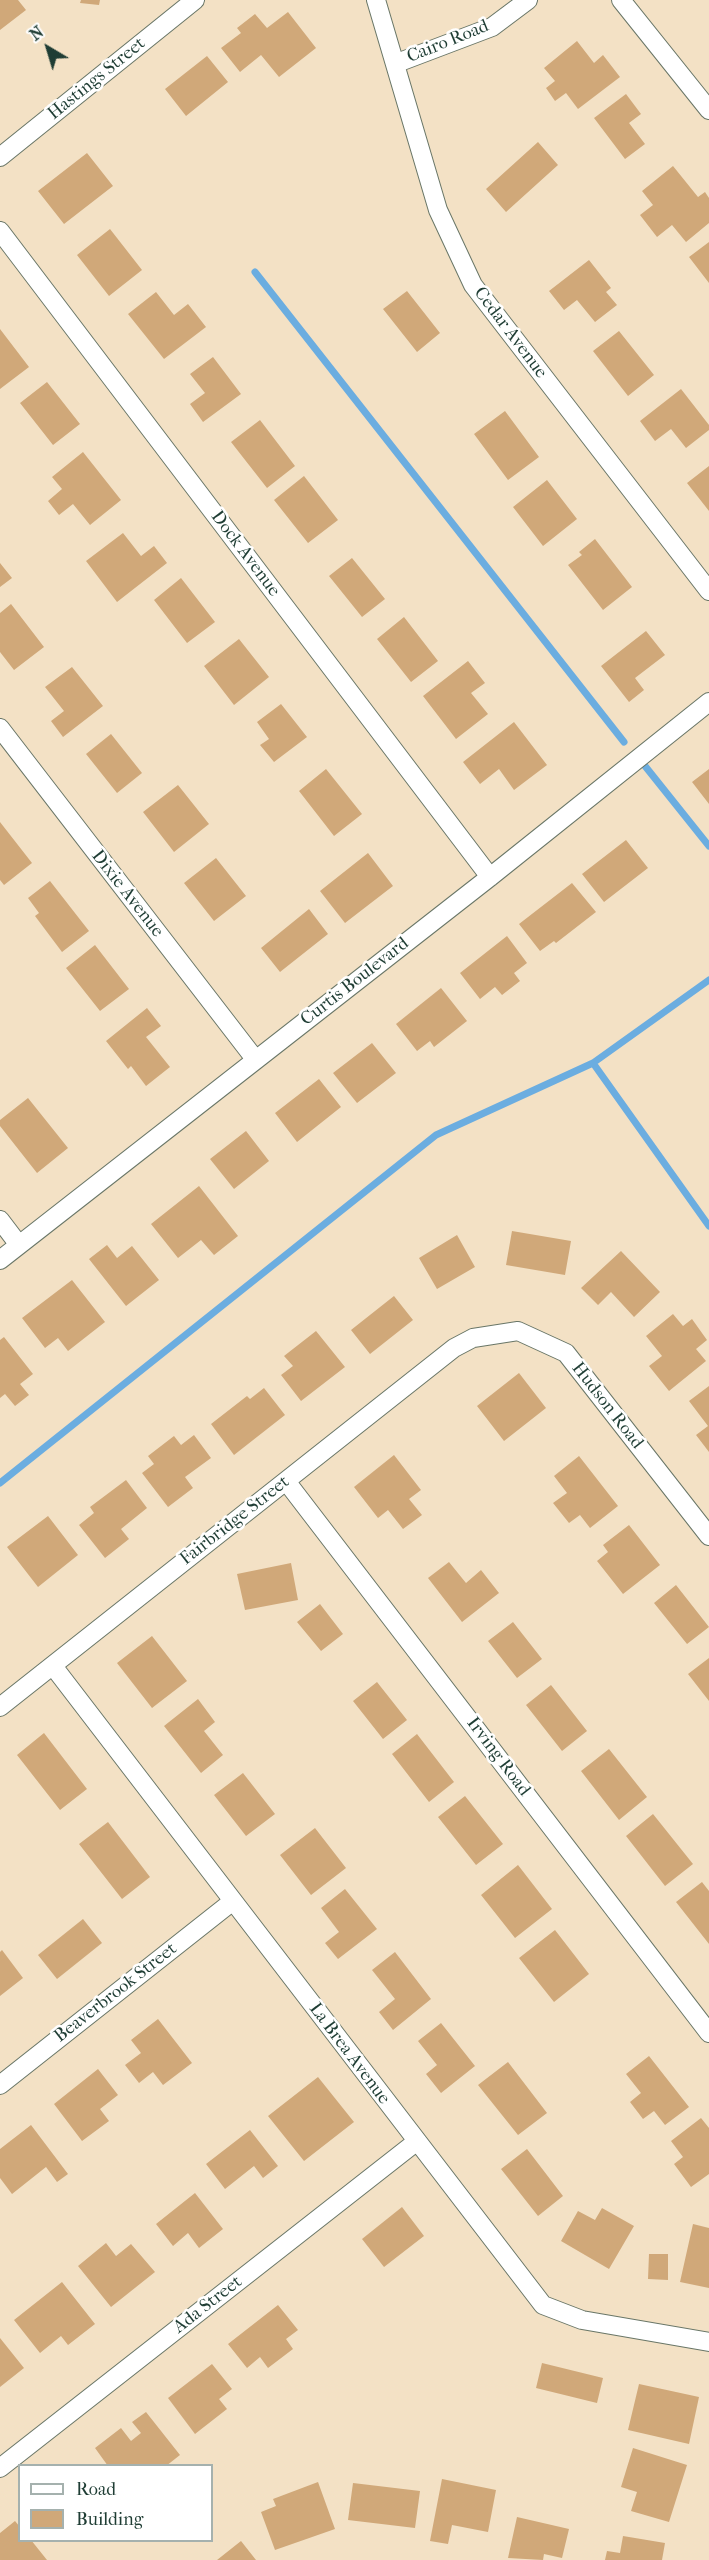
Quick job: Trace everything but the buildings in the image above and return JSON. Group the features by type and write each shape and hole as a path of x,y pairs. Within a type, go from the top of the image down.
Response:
{"street":[{"name":"Hastings Street","path":"0,157 195,0"},
{"name":"Cedar Avenue","path":"376,0 397,63 438,210 472,285 709,591"},
{"name":"Cairo Road","path":"397,63 492,27 528,0"},
{"path":"621,0 709,110"},
{"name":"Dock Avenue","path":"0,231 490,877"},
{"name":"Curtis Boulevard","path":"0,1260 490,877 709,702"},
{"name":"Dixie Avenue","path":"0,728 255,1059"},
{"path":"0,1220 19,1245"},
{"name":"Hudson Road","path":"473,1338 518,1331 566,1353 707,1529"},
{"name":"Fairbridge Street","path":"0,1707 454,1348 473,1338"},
{"name":"Irving Road","path":"286,1481 709,2033"},
{"name":"La Brea Avenue","path":"53,1666 543,2305 582,2320 709,2342"},
{"name":"Beaverbrook Street","path":"0,2085 233,1901"},
{"name":"Ada Street","path":"0,2468 416,2142"}],"waterway":[{"path":"255,272 624,742"},
{"path":"645,766 709,846"},
{"path":"0,1483 436,1135 593,1063 709,980"},
{"path":"593,1063 709,1226"}]}
